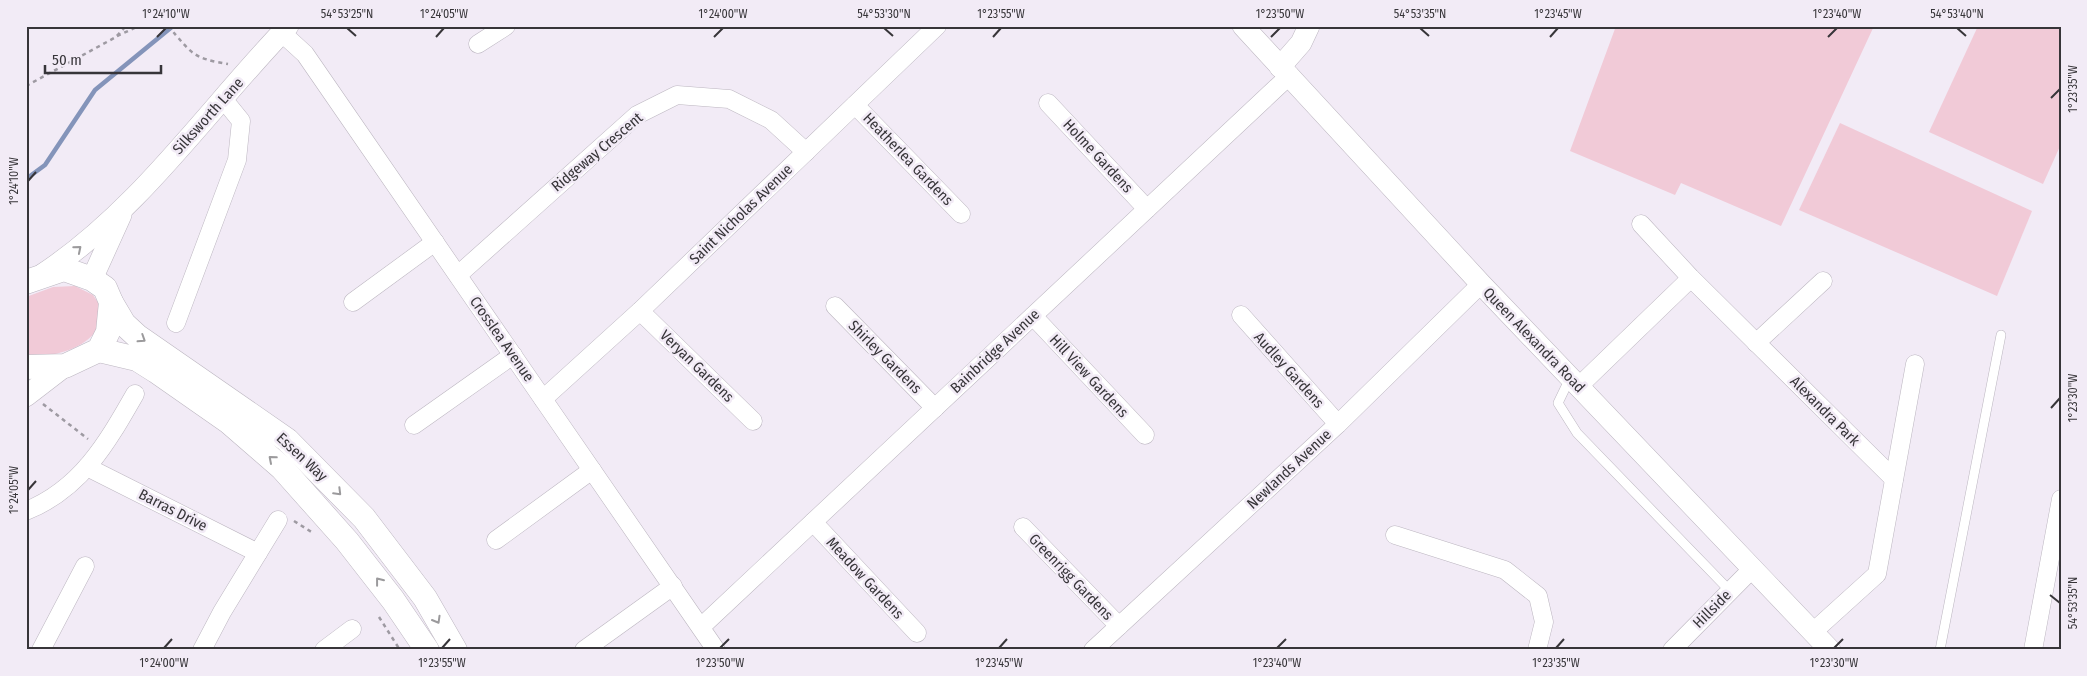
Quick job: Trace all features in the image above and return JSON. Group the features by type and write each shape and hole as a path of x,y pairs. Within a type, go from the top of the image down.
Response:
{"main road":[{"path":"32,279 64,269 92,278"},
{"name":"Essen Way","path":"92,278 105,288 110,302 124,324 137,336 294,447 364,518 425,598 455,650"},
{"path":"26,367 65,366 99,350 108,332 110,302"},
{"name":"Essen Way","path":"99,350 137,360 156,371 229,422 282,468 347,541 393,600 427,650"}],"street":[{"path":"478,44 506,26"},
{"name":"Saint Nicholas Avenue","path":"543,399 640,312 937,26"},
{"name":"Queen Alexandra Road","path":"1243,26 1347,141 1481,284 1814,631 1830,650"},
{"path":"1285,71 1310,26"},
{"name":"Silksworth Lane","path":"32,279 77,251 127,204 224,100 285,30"},
{"name":"Crosslea Avenue","path":"285,30 304,54 458,275 716,650"},
{"name":"Bainbridge Avenue","path":"701,627 1147,209 1285,71"},
{"name":"Ridgeway Crescent","path":"458,275 637,115 677,95 729,99 771,120 806,152"},
{"path":"176,323 238,160 241,121 224,100"},
{"name":"Holme Gardens","path":"1048,103 1147,209"},
{"name":"Heatherlea Gardens","path":"855,105 961,214"},
{"name":"Silksworth Lane","path":"92,278 127,204"},
{"name":"Alexandra Park","path":"1641,224 1691,278 1894,479"},
{"path":"353,302 435,242"},
{"path":"1574,382 1691,278"},
{"path":"1756,342 1823,281"},
{"name":"Newlands Avenue","path":"1093,650 1338,424 1481,284"},
{"name":"Shirley Gardens","path":"835,306 935,408"},
{"name":"Veryan Gardens","path":"640,312 753,421"},
{"name":"Audley Gardens","path":"1240,315 1338,424"},
{"name":"Hill View Gardens","path":"1033,316 1145,435"},
{"path":"414,425 513,355"},
{"path":"1814,631 1877,574 1915,364"},
{"path":"32,399 65,366"},
{"path":"26,512 42,505 70,486 102,449 135,394"},
{"name":"Barras Drive","path":"87,467 258,552"},
{"path":"496,540 592,470"},
{"path":"2033,650 2061,499"},
{"path":"202,650 222,612 278,520"},
{"name":"Meadow Gardens","path":"813,522 917,633"},
{"name":"Greenrigg Gardens","path":"1024,527 1119,626"},
{"path":"1395,535 1505,570 1538,596 1544,622 1537,650"},
{"path":"40,650 85,566"},
{"name":"Hillside","path":"1672,650 1753,568"},
{"path":"584,650 673,586"},
{"path":"324,650 352,629"}],"lane":[{"path":"1940,650 2001,335"},
{"path":"1574,382 1558,403 1577,433 1730,591"}],"path":[{"path":"116,37 126,26"},
{"path":"26,86 139,26"},
{"path":"168,26 198,57 234,66"},
{"path":"32,399 102,449"},
{"path":"278,520 287,517 315,535"},
{"path":"374,609 400,650"}],"shaded area":[{"path":"1616,26 1874,26 1781,226 1681,183 1675,195 1570,151"},
{"path":"1978,26 2061,26 2061,144 2043,184 1929,132"},
{"path":"1840,123 2032,211 1997,296 1799,210"},
{"path":"75,286 93,295 102,308 98,327 93,335 76,347 66,351 45,355 26,354 26,297 53,287"}],"waterway":[{"path":"26,179 45,165 95,90 173,26"}]}
